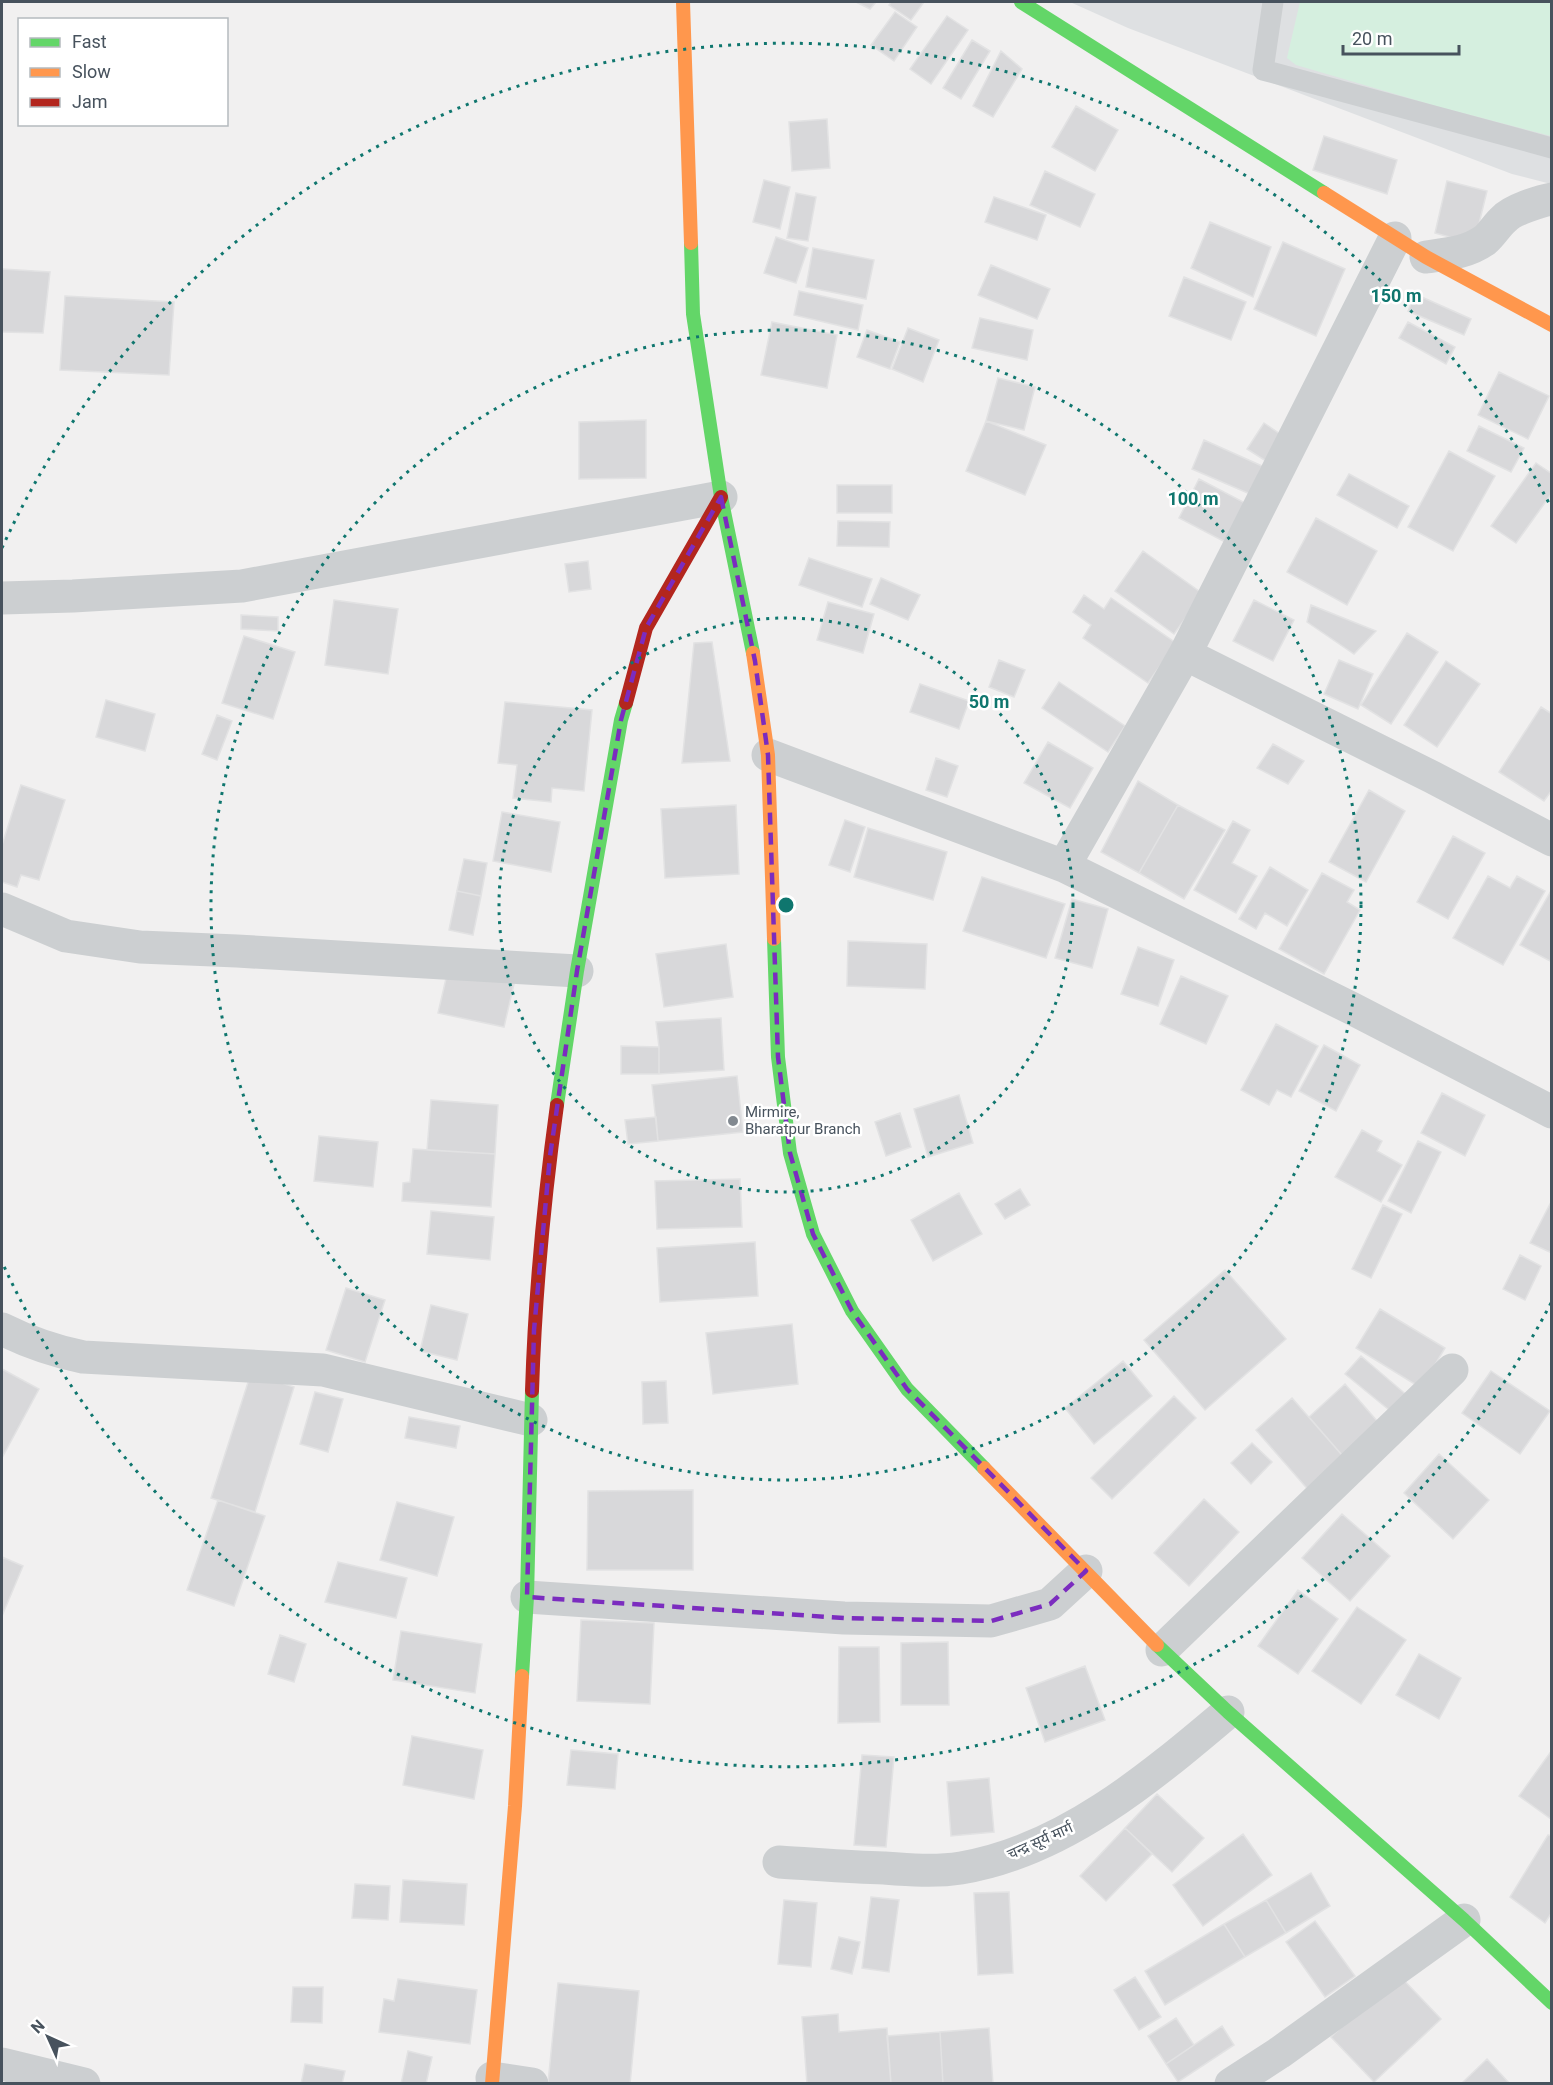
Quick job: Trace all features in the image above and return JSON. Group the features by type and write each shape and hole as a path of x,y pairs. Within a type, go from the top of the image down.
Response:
{"main road":[{"path":"683,2 693,314 721,497 755,661 768,756 778,1057 790,1153 813,1234 852,1311 907,1389 1162,1650 1228,1712 1464,1920 1551,2003"},
{"path":"1021,2 1426,257 1551,325"},
{"path":"492,2081 515,1806 527,1597 534,1330 550,1156 577,971 621,720 646,628 721,497"}],"street":[{"path":"1426,257 1458,253 1472,248 1486,240 1505,216 1551,199"},
{"path":"1065,866 1185,654 1395,238"},
{"path":"2,598 242,586 721,497"},
{"path":"1185,654 1551,840"},
{"path":"768,756 1065,866 1351,1008 1551,1112"},
{"path":"2,909 66,936 140,947 577,971"},
{"path":"2,1329 25,1340 82,1357 323,1370 531,1420"},
{"path":"1162,1650 1452,1370"},
{"path":"527,1597 844,1618 991,1621 1050,1604 1086,1571"},
{"name":"चन्द्र सूर्य मार्ग","path":"779,1862 912,1870 960,1868 1015,1855 1073,1828 1164,1766 1228,1712"},
{"path":"1231,2084 1279,2053 1464,1920"},
{"path":"2,2064 67,2081"},
{"path":"492,2081 532,2084"}],"lane":[{"path":"1273,2 1263,70 1551,148"}],"highlighted area":[{"path":"721,497 755,661 768,755 778,1057 790,1153 813,1234 852,1311 907,1389 1086,1571 1050,1604 991,1621 844,1618 527,1597 534,1330 550,1156 577,971 621,720 646,628"}],"shaded area":[{"path":"1070,2 1551,2 1551,184 1512,174 1128,28"}],"green space":[{"path":"1300,2 1551,2 1551,136 1436,106 1296,65 1287,58"}],"building":[{"path":"856,2 876,2 870,9"},
{"path":"891,2 924,2 911,20 889,5"},
{"path":"895,12 917,27 894,61 871,45"},
{"path":"947,16 968,30 931,84 910,69"},
{"path":"972,40 990,51 961,99 943,88"},
{"path":"1001,51 1022,69 993,117 973,106"},
{"path":"1076,106 1118,130 1095,171 1052,147"},
{"path":"827,119 830,168 792,171 789,122"},
{"path":"1324,136 1397,160 1387,194 1313,170"},
{"path":"1045,171 1095,194 1080,227 1030,205"},
{"path":"764,180 790,187 780,229 753,222"},
{"path":"1447,181 1487,191 1474,244 1435,233"},
{"path":"796,193 816,197 808,241 787,238"},
{"path":"994,197 1046,215 1037,240 985,222"},
{"path":"1210,222 1271,247 1253,297 1191,268"},
{"path":"776,237 808,248 796,283 764,273"},
{"path":"1283,242 1345,269 1316,336 1254,309"},
{"path":"813,248 874,260 866,299 806,287"},
{"path":"991,265 1050,289 1037,319 978,295"},
{"path":"2,269 50,272 43,333 2,332"},
{"path":"1184,277 1246,302 1231,340 1169,316"},
{"path":"799,291 863,305 858,330 794,315"},
{"path":"1415,294 1471,319 1464,335 1408,311"},
{"path":"65,296 174,302 169,375 60,370"},
{"path":"980,318 1033,330 1027,360 972,348"},
{"path":"772,322 837,335 827,388 761,375"},
{"path":"1408,322 1455,347 1446,364 1399,338"},
{"path":"908,328 939,340 923,382 892,369"},
{"path":"867,330 900,342 890,369 857,357"},
{"path":"1499,372 1549,396 1528,439 1478,415"},
{"path":"998,378 1035,387 1024,430 986,421"},
{"path":"646,420 646,478 579,479 579,422"},
{"path":"986,421 1046,445 1025,495 966,471"},
{"path":"1264,423 1286,438 1269,463 1247,449"},
{"path":"1479,426 1524,448 1511,472 1467,451"},
{"path":"1204,440 1262,466 1250,494 1192,469"},
{"path":"1449,451 1495,476 1453,551 1408,527"},
{"path":"1536,463 1552,474 1552,493 1516,543 1491,526"},
{"path":"1349,474 1409,506 1397,528 1337,495"},
{"path":"1199,479 1247,504 1227,543 1179,518"},
{"path":"837,485 892,485 892,513 837,513"},
{"path":"1316,518 1377,551 1347,605 1287,572"},
{"path":"838,521 890,522 889,547 837,546"},
{"path":"1143,551 1203,594 1174,634 1115,591"},
{"path":"809,558 872,579 862,607 799,585"},
{"path":"588,561 591,589 569,592 565,564"},
{"path":"881,578 920,595 908,620 870,604"},
{"path":"1084,595 1104,609 1111,598 1176,643 1148,683 1083,638 1091,625 1073,612"},
{"path":"334,600 398,609 388,674 325,665"},
{"path":"1254,600 1294,620 1273,661 1233,641"},
{"path":"828,602 874,614 863,653 817,640"},
{"path":"1311,605 1376,631 1354,654 1307,622"},
{"path":"241,615 278,617 278,631 241,629"},
{"path":"1407,633 1438,652 1391,724 1361,705"},
{"path":"244,636 295,652 273,719 222,703"},
{"path":"712,642 730,761 682,763 694,643"},
{"path":"999,660 1025,670 1014,697 989,687"},
{"path":"1339,660 1373,674 1358,709 1324,694"},
{"path":"1446,661 1480,684 1437,747 1404,725"},
{"path":"1059,682 1125,726 1108,752 1042,708"},
{"path":"920,684 969,701 959,729 910,712"},
{"path":"106,700 155,714 145,751 96,737"},
{"path":"505,702 592,710 584,791 552,788 551,802 513,798 517,765 498,763"},
{"path":"1541,707 1552,714 1552,790 1544,801 1499,772"},
{"path":"217,715 232,721 217,760 202,754"},
{"path":"1048,742 1093,768 1070,808 1024,783"},
{"path":"1273,744 1304,761 1288,784 1257,768"},
{"path":"936,758 958,766 947,797 926,790"},
{"path":"1138,781 1178,805 1139,873 1101,852"},
{"path":"21,785 65,800 39,880 21,875 17,887 2,882 2,845"},
{"path":"1369,790 1405,811 1366,882 1329,862"},
{"path":"736,805 739,874 665,878 661,809"},
{"path":"1178,805 1225,830 1184,899 1139,873"},
{"path":"502,812 560,822 551,872 493,861"},
{"path":"845,820 865,827 850,872 829,865"},
{"path":"1233,821 1250,830 1232,863 1257,876 1236,913 1194,890"},
{"path":"868,828 947,852 933,900 854,877"},
{"path":"1453,836 1485,853 1448,919 1417,902"},
{"path":"464,859 487,863 481,896 457,891"},
{"path":"1270,867 1308,890 1287,926 1265,913 1256,929 1239,919"},
{"path":"1322,873 1354,890 1347,902 1360,910 1324,974 1279,949"},
{"path":"1488,876 1510,888 1517,876 1545,891 1503,965 1453,938"},
{"path":"982,877 1065,904 1046,958 963,931"},
{"path":"1552,889 1552,962 1520,945"},
{"path":"457,891 481,896 473,935 449,930"},
{"path":"1072,899 1108,909 1092,968 1055,958"},
{"path":"848,941 927,944 925,989 847,986"},
{"path":"726,944 733,997 664,1007 656,954"},
{"path":"1138,947 1174,960 1158,1006 1121,994"},
{"path":"448,970 514,984 504,1027 438,1013"},
{"path":"1181,976 1228,996 1206,1044 1160,1024"},
{"path":"721,1018 724,1070 659,1074 656,1022"},
{"path":"1276,1024 1318,1046 1291,1097 1277,1090 1269,1105 1241,1090"},
{"path":"1324,1045 1360,1065 1336,1111 1299,1091"},
{"path":"621,1046 659,1047 659,1074 621,1074"},
{"path":"737,1076 743,1132 658,1141 652,1085"},
{"path":"1442,1093 1485,1115 1465,1156 1421,1133"},
{"path":"959,1095 973,1143 928,1157 914,1109"},
{"path":"431,1100 498,1105 495,1154 427,1150"},
{"path":"900,1113 911,1147 886,1156 875,1122"},
{"path":"656,1117 658,1141 628,1144 625,1120"},
{"path":"1362,1130 1382,1141 1377,1151 1402,1165 1381,1202 1335,1177"},
{"path":"319,1136 378,1142 373,1187 314,1181"},
{"path":"1418,1141 1441,1152 1411,1213 1388,1201"},
{"path":"413,1149 495,1154 491,1207 402,1201 403,1183 410,1182"},
{"path":"740,1179 742,1227 657,1229 655,1181"},
{"path":"1020,1189 1030,1205 1005,1219 995,1204"},
{"path":"959,1193 982,1234 933,1261 911,1220"},
{"path":"1552,1200 1552,1253 1530,1243"},
{"path":"1383,1205 1402,1214 1371,1278 1352,1269"},
{"path":"431,1211 494,1217 490,1260 427,1254"},
{"path":"755,1242 758,1296 660,1302 657,1248"},
{"path":"1520,1255 1541,1266 1525,1300 1503,1289"},
{"path":"1225,1270 1286,1339 1205,1410 1144,1340"},
{"path":"346,1288 385,1300 365,1362 326,1350"},
{"path":"431,1305 468,1314 457,1360 420,1351"},
{"path":"1380,1309 1445,1348 1421,1388 1356,1348"},
{"path":"792,1324 798,1384 713,1394 706,1333"},
{"path":"1361,1356 1409,1397 1394,1414 1345,1374"},
{"path":"1123,1361 1152,1396 1094,1444 1065,1408"},
{"path":"2,1369 39,1389 3,1456 2,1455"},
{"path":"1491,1371 1550,1411 1520,1454 1462,1413"},
{"path":"251,1373 294,1387 255,1512 211,1498"},
{"path":"666,1381 668,1423 643,1424 642,1382"},
{"path":"1345,1384 1384,1429 1348,1462 1309,1417"},
{"path":"315,1392 343,1399 328,1452 300,1444"},
{"path":"1174,1396 1196,1418 1112,1499 1091,1478"},
{"path":"1292,1398 1348,1462 1311,1493 1256,1430"},
{"path":"409,1417 460,1426 456,1448 405,1438"},
{"path":"1252,1443 1272,1462 1251,1484 1231,1463"},
{"path":"1439,1454 1489,1500 1453,1539 1404,1493"},
{"path":"693,1490 693,1570 587,1570 588,1491"},
{"path":"1204,1499 1239,1532 1189,1586 1154,1553"},
{"path":"218,1500 265,1516 234,1606 187,1590"},
{"path":"397,1502 454,1517 437,1576 380,1560"},
{"path":"1342,1514 1390,1556 1350,1601 1302,1558"},
{"path":"2,1557 23,1566 2,1616"},
{"path":"338,1562 407,1578 396,1618 325,1602"},
{"path":"1298,1590 1338,1619 1298,1674 1258,1646"},
{"path":"1357,1607 1406,1640 1361,1704 1312,1671"},
{"path":"581,1620 654,1623 650,1704 577,1701"},
{"path":"401,1631 482,1644 475,1693 393,1680"},
{"path":"280,1635 306,1644 294,1682 268,1674"},
{"path":"948,1642 949,1705 901,1705 901,1643"},
{"path":"839,1647 879,1647 880,1722 838,1723"},
{"path":"1419,1654 1461,1678 1439,1719 1396,1695"},
{"path":"1085,1666 1105,1720 1045,1742 1026,1688"},
{"path":"412,1736 483,1750 474,1799 403,1785"},
{"path":"571,1750 618,1754 615,1789 567,1785"},
{"path":"1552,1750 1552,1818 1551,1819 1519,1796"},
{"path":"862,1755 894,1757 886,1847 854,1845"},
{"path":"989,1778 994,1832 951,1836 947,1782"},
{"path":"1157,1794 1204,1838 1172,1872 1125,1828"},
{"path":"1125,1828 1152,1854 1106,1901 1080,1876"},
{"path":"1243,1834 1272,1875 1203,1926 1173,1885"},
{"path":"1548,1835 1552,1836 1552,1912 1545,1923 1510,1897"},
{"path":"1311,1873 1330,1906 1286,1933 1266,1900"},
{"path":"403,1880 467,1884 464,1925 400,1922"},
{"path":"355,1884 390,1886 388,1920 352,1918"},
{"path":"1009,1892 1013,1973 978,1975 974,1893"},
{"path":"871,1897 899,1900 889,1972 862,1968"},
{"path":"784,1900 817,1903 811,1967 778,1964"},
{"path":"1266,1900 1286,1933 1245,1957 1224,1924"},
{"path":"1315,1921 1355,1976 1325,1997 1286,1942"},
{"path":"1224,1924 1245,1957 1165,2005 1145,1971"},
{"path":"839,1937 860,1942 852,1974 831,1969"},
{"path":"1397,1973 1441,2019 1374,2082 1331,2037"},
{"path":"1135,1977 1161,2017 1139,2030 1114,1990"},
{"path":"398,1979 477,1990 470,2044 379,2032 384,1999 394,2001"},
{"path":"558,1983 639,1991 630,2084 548,2083"},
{"path":"293,1987 323,1987 322,2023 291,2022"},
{"path":"838,2014 839,2032 887,2028 891,2084 807,2084 802,2017"},
{"path":"1176,2018 1194,2045 1166,2064 1148,2036"},
{"path":"1222,2026 1234,2045 1178,2082 1166,2064"},
{"path":"989,2028 993,2084 943,2084 940,2032"},
{"path":"940,2032 943,2084 891,2084 887,2036"},
{"path":"408,2051 432,2057 426,2084 401,2084"},
{"path":"1487,2059 1510,2084 1461,2084"},
{"path":"305,2064 345,2071 342,2084 301,2084"}],"traffic: fast":[{"path":"1021,2 1324,193"},
{"path":"691,243 693,314 721,497 753,653"},
{"path":"557,1105 577,971 621,720 626,703"},
{"path":"774,939 778,1057 790,1153 813,1234 852,1311 907,1389 984,1468"},
{"path":"522,1676 527,1597 532,1391"},
{"path":"1157,1645 1228,1712 1464,1920 1552,2003"}],"traffic: slow":[{"path":"683,2 691,243"},
{"path":"1324,193 1426,257 1552,325"},
{"path":"753,653 768,755 774,939"},
{"path":"984,1468 1157,1645"},
{"path":"492,2084 515,1806 522,1676"}],"traffic: jam":[{"path":"626,703 646,628 721,497"},
{"path":"532,1391 541,1248 557,1105"}],"place":[{"name":"Mirmire, Bharatpur Branch","path":"733,1121"}]}
